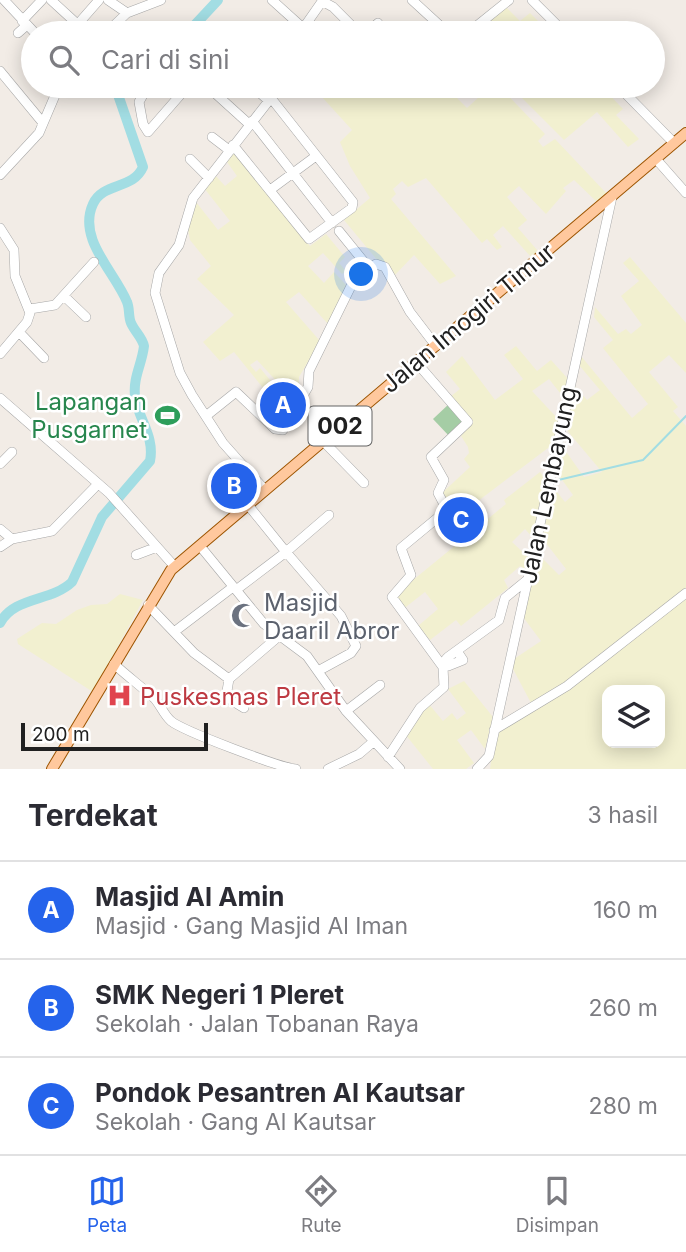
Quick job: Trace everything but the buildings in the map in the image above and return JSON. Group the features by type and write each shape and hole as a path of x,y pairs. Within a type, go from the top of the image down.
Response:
{"main road":[{"name":"Jalan Imogiri Timur","path":"52,769 148,605 175,567 686,133"}],"street":[{"path":"4,0 23,21"},
{"path":"26,21 42,0"},
{"path":"51,0 75,21"},
{"path":"81,21 99,0"},
{"path":"108,0 127,13"},
{"path":"119,21 127,13 161,0"},
{"path":"272,0 292,21"},
{"path":"412,0 435,21"},
{"path":"483,21 509,0"},
{"path":"532,0 553,21"},
{"path":"309,21 323,1 347,21"},
{"path":"18,33 21,29"},
{"path":"0,71 21,97"},
{"path":"22,98 41,121"},
{"path":"0,175 34,139 53,98"},
{"path":"141,98 139,102 148,132 178,98"},
{"path":"221,98 250,123 332,223"},
{"path":"630,98 674,144"},
{"path":"212,136 231,147 309,239 354,204 270,99 231,147 190,204 181,238 159,273 155,293 180,373 230,451 265,490"},
{"path":"270,190 316,156"},
{"path":"190,159 209,177"},
{"path":"656,159 686,193"},
{"name":"Jalan Lembayung","path":"477,769 488,758 612,197"},
{"path":"0,229 14,250 15,276 30,309 29,319 0,354"},
{"path":"339,231 369,268"},
{"path":"30,309 53,306 94,262"},
{"path":"206,416 236,392 275,429 283,430 308,387 309,371 355,278 378,264 385,268 410,312 436,346"},
{"path":"64,296 86,317"},
{"path":"19,332 44,358"},
{"path":"388,757 420,708 444,687 443,667 393,597 411,575 401,548 447,510 438,493 445,481 432,456 468,422 416,362"},
{"path":"0,398 109,493 175,567"},
{"path":"323,440 364,483"},
{"path":"0,464 12,452"},
{"path":"0,547 12,539 52,531 98,484"},
{"path":"248,505 341,616 356,646 351,653 318,671"},
{"path":"174,632 286,552 329,516"},
{"path":"0,528 12,539"},
{"path":"200,546 264,624 302,650 346,711 400,769"},
{"path":"136,555 157,547"},
{"path":"457,651 499,620 505,598 527,580"},
{"path":"494,730 567,686 686,593"},
{"path":"148,605 199,657 229,678"},
{"path":"244,708 226,697 229,678 279,636"},
{"path":"114,664 156,701 177,725 274,761 284,768 296,769"},
{"path":"346,711 380,685"},
{"path":"328,769 359,754 373,742"}],"shaded area":[{"path":"505,6 520,21 486,21"},
{"path":"530,13 538,21 520,21"},
{"path":"323,98 457,98 467,108 478,98 510,98 545,134 538,141 543,147 555,139 607,194 598,203 574,180 563,188 566,191 546,214 519,186 507,197 527,220 518,228 538,251 531,257 503,226 493,235 502,247 497,250 487,239 482,243 426,178 408,187 402,181 393,189 396,194 391,199 456,276 440,284 414,255 394,276 344,220 370,198 350,166 340,142 352,130"},
{"path":"522,98 612,98 623,109 616,115 639,139 628,147 597,112 564,140"},
{"path":"235,151 310,246 326,234 345,257 339,263 346,271 342,274 323,253 308,266 324,283 334,272 347,286 328,324 299,292 286,302 320,341 299,377 299,391 292,398 257,360 250,365 256,372 260,368 280,392 272,399 234,352 220,361 203,342 234,315 197,279 211,266 190,240 188,230 196,202 218,230 230,221 204,188 214,174 225,186 237,176 227,162"},
{"path":"630,257 686,323 686,373 669,355 649,372 678,407 673,411 686,426 686,589 569,681 531,703 512,667 514,659 541,641 523,617 538,554 559,575 566,569 542,538 553,487 565,502 573,495 555,470 562,446 584,477 602,472 565,428 574,385 587,400 600,390 579,365 581,356 632,418 648,404 603,348 613,340 594,317 595,307 618,334 626,329 631,334 642,325 621,296 639,281 623,263"},
{"path":"516,346 537,371 551,360 569,380 564,398 549,379 532,391 559,420 552,452 548,448 461,514 442,493 470,467 464,459 469,453 468,447 461,436 471,424 450,397 460,389 446,372 462,356 495,400 523,379 504,355"},
{"path":"540,472 547,481 533,538 525,529 512,542 528,557 526,570 520,566 504,580 508,588 461,626 456,620 430,640 418,626 438,609 425,592 402,610 396,594 506,504 504,500"},
{"path":"120,594 143,600 93,692 18,644 17,639 42,623 56,624 77,610 91,605 107,604"},
{"path":"686,596 686,769 490,769 495,731 550,698"},
{"path":"464,681 493,717 485,749 471,730 457,740 474,763 466,769 433,769 405,734 428,703 443,721 452,713 457,720 466,713 448,689"}],"green space":[{"path":"450,403 465,420 450,437 433,419"}],"waterway":[{"path":"198,21 218,0"},
{"path":"0,623 15,608 54,593 72,582 102,517 150,461 150,444 135,396 135,383 144,346 131,323 127,302 100,255 90,230 89,217 98,197 132,179 143,167 119,98"},
{"path":"554,481 643,460 686,416"}],"place":[{"name":"Masjid Al Amin","path":"283,405"},
{"name":"Lapangan Pusgarnet","path":"167,415"},
{"name":"SMK Negeri 1 Pleret","path":"234,486"},
{"name":"Pondok Pesantren Al Kautsar","path":"461,520"},
{"name":"Masjid Daaril Abror","path":"244,616"},
{"name":"Puskesmas Pleret","path":"120,696"}]}
